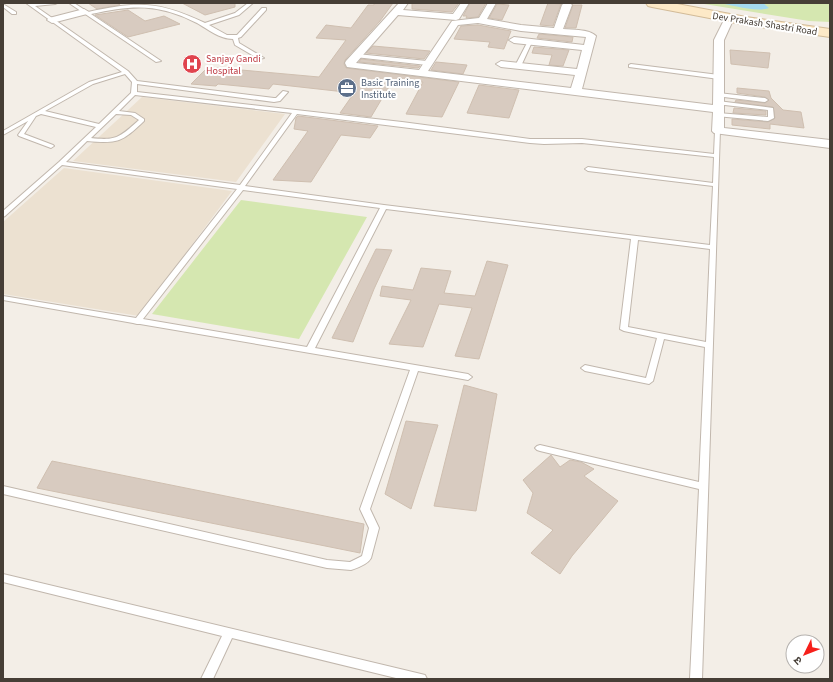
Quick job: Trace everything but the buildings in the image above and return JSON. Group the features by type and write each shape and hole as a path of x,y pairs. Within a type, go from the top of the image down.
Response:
{"street":[{"path":"480,21 492,3"},
{"name":"Dev Prakash Shastri Road","path":"652,3 729,18 830,33"},
{"name":"Dev Prakash Shastri Road","path":"678,3 830,27"},
{"path":"558,31 567,5"},
{"path":"463,6 456,17 401,6 350,62 351,65 576,92 718,105"},
{"path":"52,20 85,13"},
{"path":"729,18 719,40 718,131 830,144"},
{"path":"421,74 455,23 462,21 480,21 521,28 558,31 591,36 576,92"},
{"path":"492,82 518,30 521,28"},
{"path":"511,46 530,42 587,48"},
{"path":"564,71 572,47"},
{"path":"501,64 581,73"}],"lane":[{"path":"30,4 55,3"},
{"path":"71,3 158,61"},
{"path":"204,25 237,14 251,3"},
{"path":"30,4 126,72 135,82 274,100 278,100 285,92"},
{"path":"85,13 125,6 148,4 176,10 225,37 235,37 239,36 264,9"},
{"path":"3,5 14,13"},
{"path":"235,37 237,44 261,58"},
{"path":"518,66 530,42"},
{"path":"357,56 427,64"},
{"path":"631,66 719,77"},
{"path":"3,133 91,83 126,72"},
{"path":"3,215 101,126 134,93 135,82"},
{"path":"134,93 402,124 530,141 582,141 717,156"},
{"path":"718,105 766,100"},
{"path":"718,105 771,109 771,118 768,119 718,105"},
{"path":"86,139 106,142 120,140 142,120 139,116 115,112"},
{"path":"137,322 241,188 295,112"},
{"path":"39,113 101,126"},
{"path":"39,113 21,135 51,146"},
{"path":"696,679 718,131"},
{"path":"61,163 384,207 713,247"},
{"path":"588,169 716,185"},
{"path":"310,350 384,207"},
{"path":"635,237 624,329 709,345"},
{"path":"3,298 137,322 468,377"},
{"path":"585,368 649,382 661,336"},
{"path":"3,490 327,564 351,566 366,558 374,528 365,509 415,368"},
{"path":"540,448 704,486"},
{"path":"3,578 421,679"},
{"path":"207,679 229,633"}],"shaded area":[{"path":"142,97 285,114 236,182 73,161"},
{"path":"64,168 232,191 139,316 3,294 3,222"}],"green space":[{"path":"698,3 830,3 830,22 809,21"},
{"path":"241,200 367,217 299,339 152,314"}],"water":[{"path":"716,3 763,3 769,8 750,9"}],"place":[{"name":"Sanjay Gandi Hospital","path":"192,64"},
{"name":"Basic Training Institute","path":"347,88"}]}
